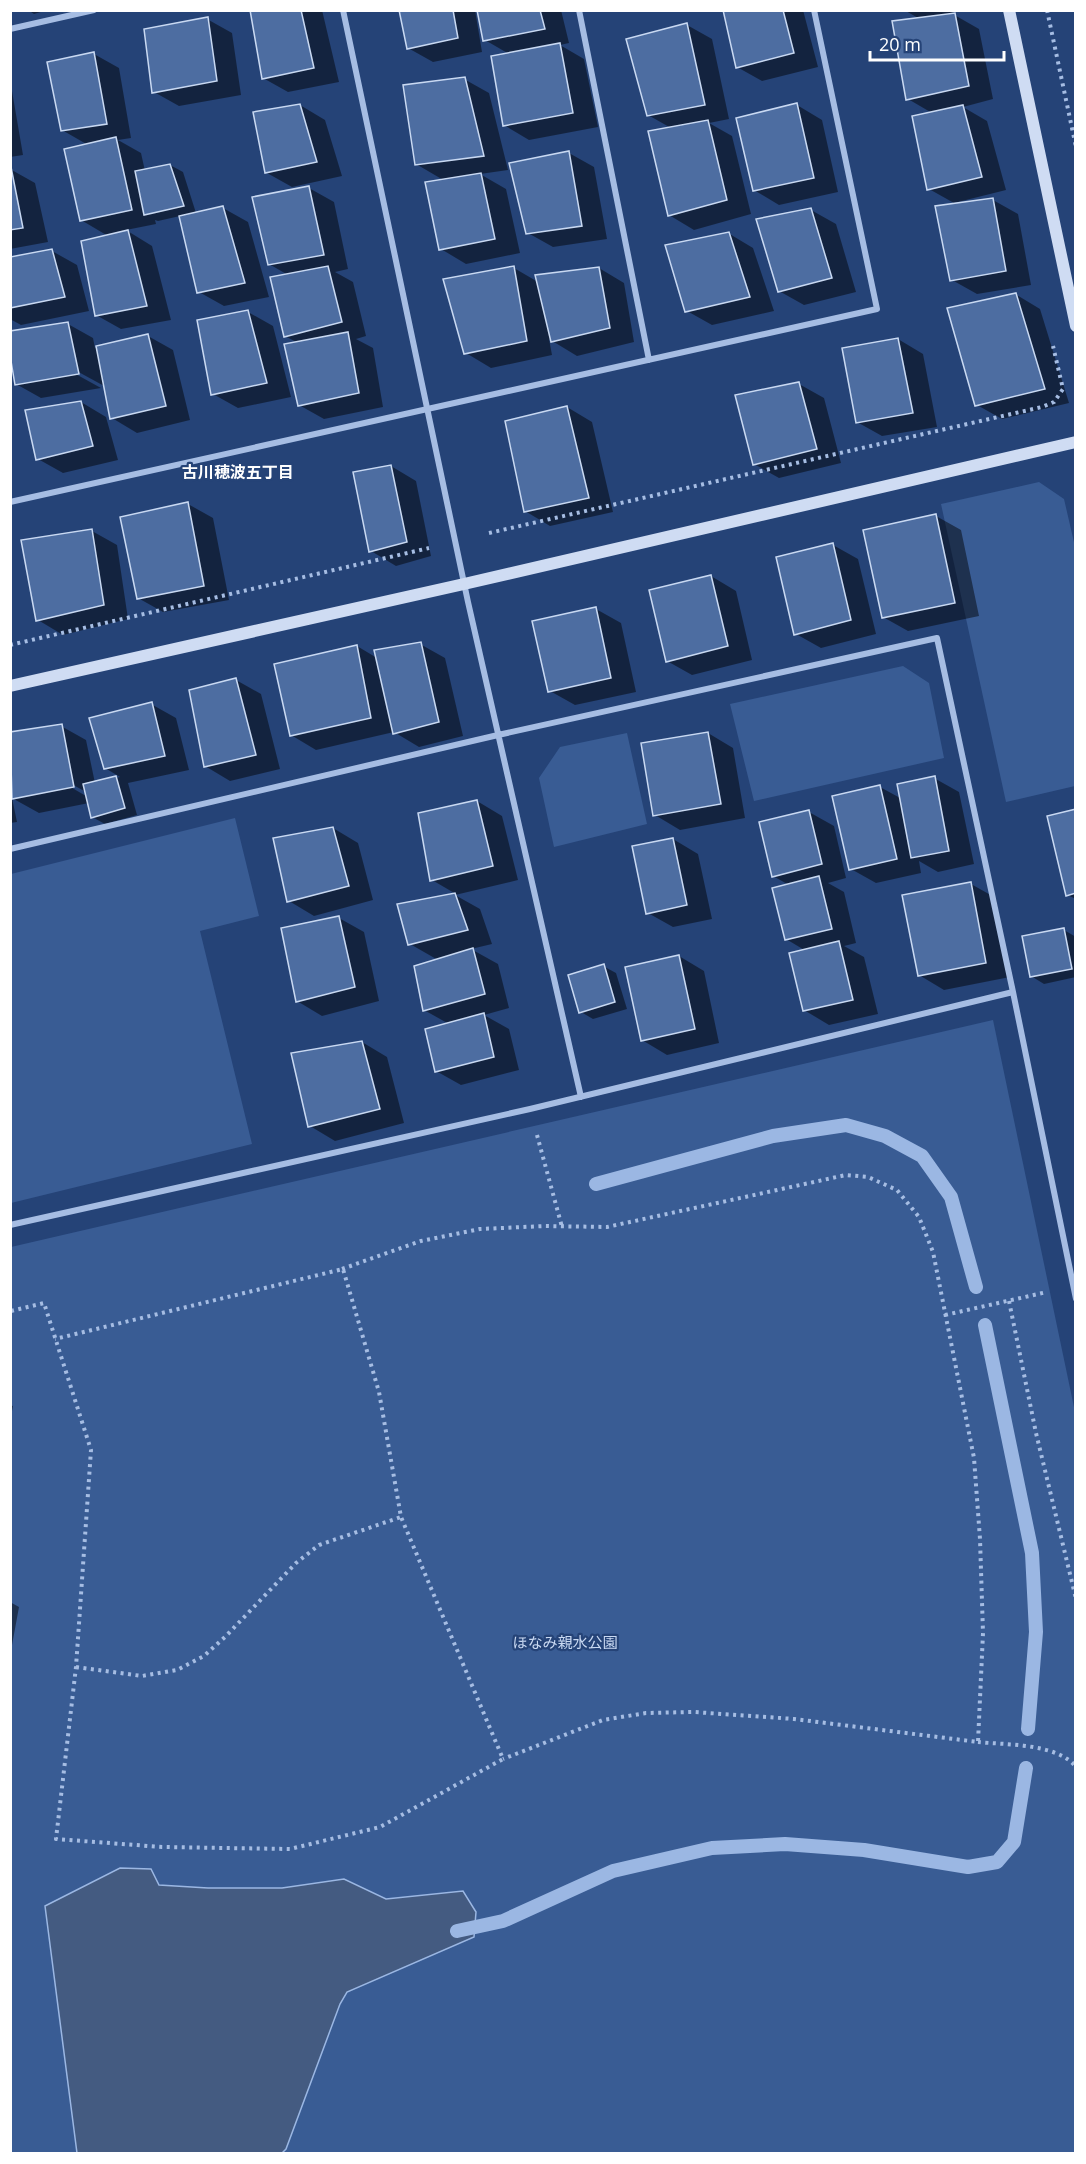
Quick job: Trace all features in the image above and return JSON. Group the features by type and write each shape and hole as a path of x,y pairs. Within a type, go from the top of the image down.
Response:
{"street":[{"path":"10,29 94,10"},
{"path":"343,10 464,584 581,1097"},
{"path":"579,10 649,360"},
{"path":"10,502 877,309 814,10"},
{"path":"1009,10 1076,326"},
{"path":"10,686 464,584 1076,442"},
{"path":"10,849 498,735 938,638 1076,1299"},
{"path":"10,1225 530,1109 1013,992"}],"path":[{"path":"1047,10 1076,147"},
{"path":"489,533 1042,407 1054,402 1063,389 1051,337"},
{"path":"10,645 435,546"},
{"path":"530,1109 561,1227"},
{"path":"332,1272 421,1241 480,1229 607,1227 846,1175 868,1177 897,1190 919,1216 933,1252 974,1458 980,1539 983,1633 978,1742"},
{"path":"55,1339 343,1269 380,1392 401,1516 504,1759"},
{"path":"945,1315 1073,1286"},
{"path":"1009,1301 1036,1433 1076,1599"},
{"path":"11,1311 44,1303 91,1450 76,1667 56,1839 162,1847 290,1849 380,1827 504,1759 603,1720 646,1713 694,1712 794,1719 1052,1751 1070,1760 1076,1767"},
{"path":"76,1667 142,1677 177,1670 204,1656 296,1563 319,1545 401,1516"}],"green space":[{"path":"1039,482 1064,499 1076,551 1075,786 1006,802 941,504"},
{"path":"903,666 929,683 944,758 754,801 730,704"},
{"path":"627,733 647,824 554,847 539,778 560,747"},
{"path":"235,818 259,916 200,931 252,1144 11,1203 11,874"},
{"name":"ほなみ親水公園","path":"993,1020 1075,1412 1075,2153 11,2153 11,1247"}],"shaded area":[{"path":"120,1868 151,1869 159,1885 208,1888 282,1888 344,1879 386,1899 463,1891 476,1912 474,1937 347,1992 340,2004 286,2149 282,2153 77,2153 45,1906"}],"building":[{"path":"250,10 301,10 314,68 262,79"},
{"path":"399,10 453,10 458,38 407,49"},
{"path":"477,10 540,10 545,29 483,41"},
{"path":"723,10 783,10 794,53 736,68"},
{"path":"955,13 969,86 906,100 892,21"},
{"path":"208,17 217,81 152,93 144,29"},
{"path":"687,23 705,105 647,116 626,39"},
{"path":"560,43 573,113 503,126 491,56"},
{"path":"94,52 107,124 61,131 47,62"},
{"path":"465,77 484,156 415,165 403,85"},
{"path":"797,103 814,178 753,191 736,118"},
{"path":"300,104 317,162 265,173 253,112"},
{"path":"963,105 982,177 927,190 912,116"},
{"path":"708,120 727,200 668,216 648,131"},
{"path":"116,137 132,210 80,221 64,149"},
{"path":"569,151 582,226 526,234 509,163"},
{"path":"170,164 184,206 144,215 135,171"},
{"path":"10,167 23,228 10,230"},
{"path":"481,173 495,239 439,250 425,182"},
{"path":"309,186 324,255 268,265 252,197"},
{"path":"993,198 1006,271 950,281 935,206"},
{"path":"223,206 245,283 197,293 179,216"},
{"path":"811,208 832,278 778,292 756,219"},
{"path":"128,230 147,306 95,316 81,241"},
{"path":"729,232 750,297 685,312 665,245"},
{"path":"52,249 65,297 10,308 10,257"},
{"path":"328,266 342,322 284,337 270,277"},
{"path":"514,266 527,341 464,354 443,279"},
{"path":"599,267 610,328 551,342 535,275"},
{"path":"1016,293 1045,389 975,406 947,308"},
{"path":"248,310 267,383 211,395 197,320"},
{"path":"68,322 79,374 15,385 10,355 10,331"},
{"path":"348,332 359,393 298,406 284,344"},
{"path":"148,334 166,406 110,419 96,346"},
{"path":"898,338 913,413 856,423 842,348"},
{"path":"799,382 817,449 753,465 735,395"},
{"path":"81,401 93,446 36,460 25,410"},
{"path":"567,406 589,498 524,512 505,421"},
{"path":"391,465 407,542 369,552 353,472"},
{"path":"188,502 204,586 137,599 120,517"},
{"path":"936,514 955,603 882,618 863,530"},
{"path":"92,529 104,605 36,621 21,540"},
{"path":"833,543 851,620 794,635 776,557"},
{"path":"711,575 728,646 666,662 649,590"},
{"path":"596,607 611,678 548,692 532,621"},
{"path":"421,642 439,722 393,734 374,650"},
{"path":"357,645 371,718 290,736 274,664"},
{"path":"236,678 256,755 204,767 189,690"},
{"path":"152,702 165,756 104,769 89,718"},
{"path":"62,724 74,787 12,799 10,732"},
{"path":"708,732 721,804 653,816 641,743"},
{"path":"116,776 125,808 91,818 83,784"},
{"path":"935,776 949,851 911,858 897,784"},
{"path":"880,785 897,859 849,870 832,796"},
{"path":"477,800 493,866 430,881 418,813"},
{"path":"1076,809 1076,893 1066,896 1047,816"},
{"path":"809,810 822,864 772,877 759,822"},
{"path":"333,827 349,886 287,902 273,838"},
{"path":"673,838 687,905 646,914 632,846"},
{"path":"819,876 832,929 785,940 772,888"},
{"path":"971,882 986,963 918,976 902,895"},
{"path":"455,893 468,930 408,945 397,904"},
{"path":"339,916 355,987 296,1002 281,928"},
{"path":"1064,928 1072,969 1030,977 1022,936"},
{"path":"839,941 853,1000 803,1011 789,953"},
{"path":"473,948 485,994 423,1011 414,966"},
{"path":"679,955 695,1029 641,1041 625,967"},
{"path":"604,964 615,1002 579,1013 568,975"},
{"path":"484,1013 494,1057 435,1072 425,1029"},
{"path":"362,1041 380,1109 308,1127 291,1053"}],"waterway":[{"path":"596,1184 773,1136 846,1125 885,1136 922,1156 951,1197 976,1287"},
{"path":"985,1325 1032,1553 1036,1632 1028,1729"},
{"path":"457,1931 503,1921 613,1871 712,1848 785,1844 864,1850 968,1867 997,1862 1014,1842 1026,1768"}],"district":[{"name":"古川穂波五丁目","path":"238,472"}]}
